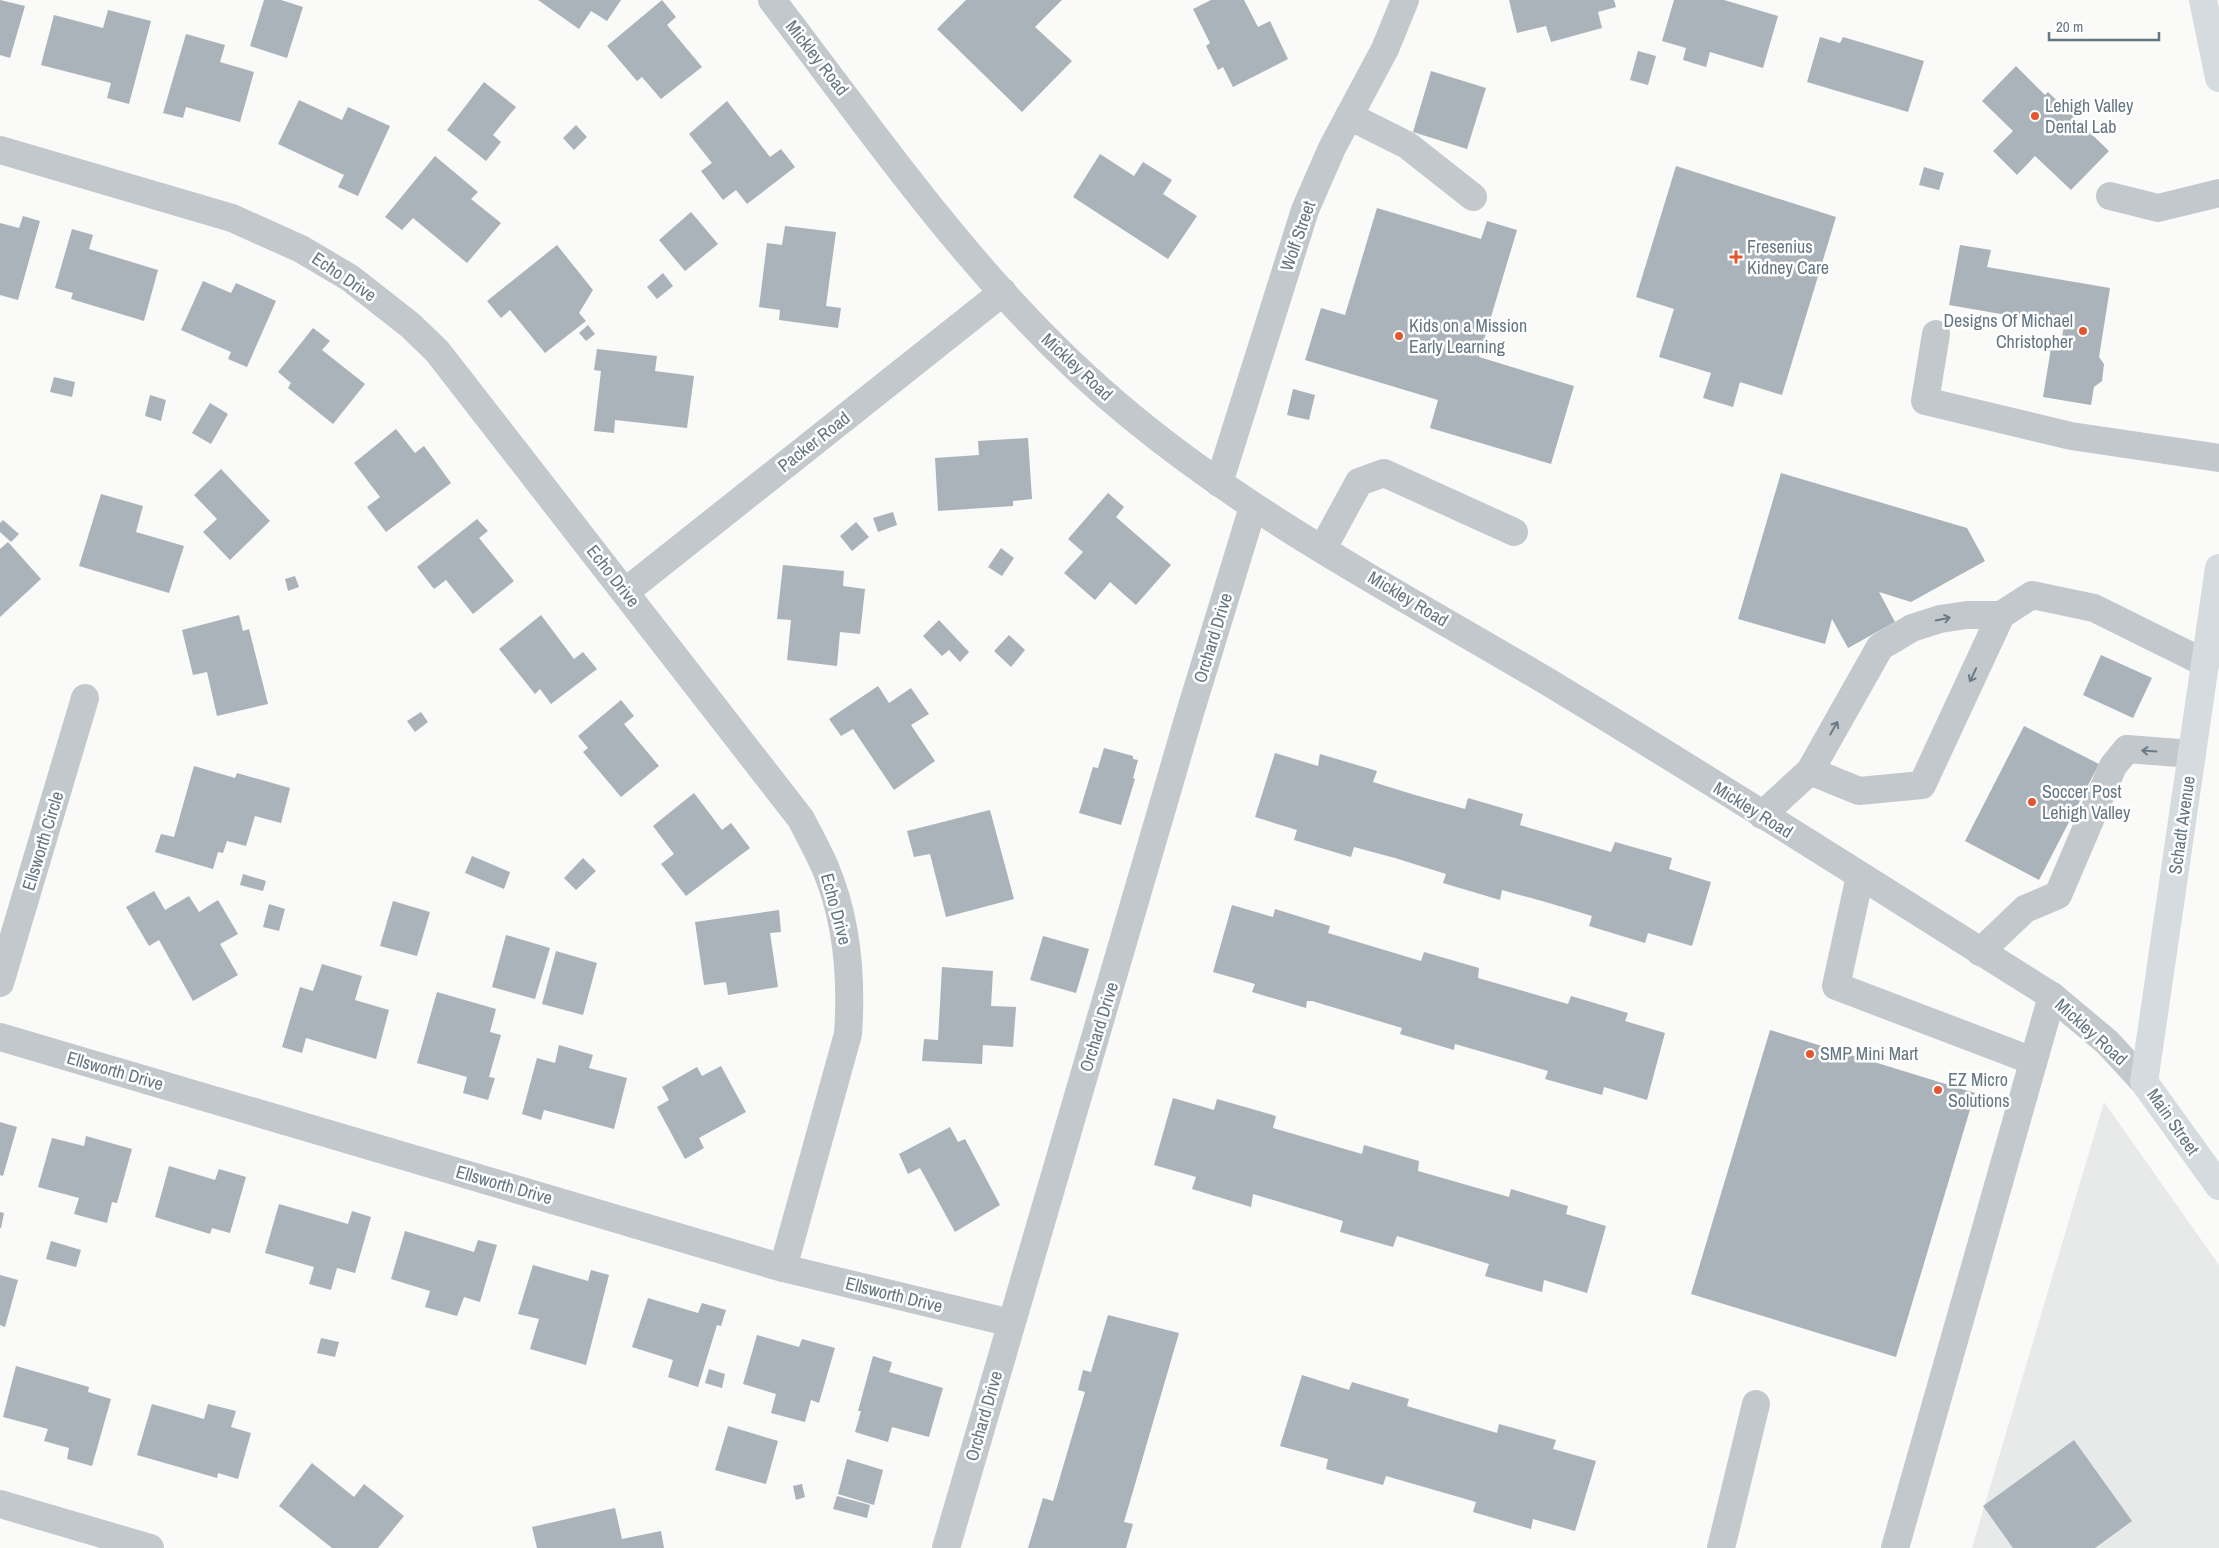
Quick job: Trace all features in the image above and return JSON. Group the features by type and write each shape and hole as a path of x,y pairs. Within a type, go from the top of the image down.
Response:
{"main road":[{"path":"2203,0 2219,78"},
{"name":"Schadt Avenue","path":"2144,1082 2219,568"},
{"name":"Main Street","path":"2144,1082 2219,1186"}],"street":[{"name":"Mickley Road","path":"772,0 936,213 1003,292 1049,343 1131,417 1253,507 1563,691 2052,996 2107,1042 2144,1082"},
{"name":"Wolf Street","path":"1219,483 1304,210 1349,116 1385,49 1405,0"},
{"path":"1349,116 1407,145 1473,197"},
{"name":"Echo Drive","path":"0,150 232,218 301,249 350,278 410,325 437,351 801,819 826,868 839,910 848,955 850,1011 848,1034 784,1268"},
{"path":"2110,196 2158,208 2219,194"},
{"name":"Packer Road","path":"625,592 1003,292"},
{"path":"1936,334 1925,401 2071,436 2219,458"},
{"path":"1323,548 1358,482 1384,473 1514,532"},
{"name":"Orchard Drive","path":"946,1548 1107,1003 1189,716 1253,507"},
{"path":"1762,815 1810,771 1880,647 1912,628 1940,619 2001,614 2032,595 2094,608 2205,663"},
{"path":"1810,771 1859,791 1922,785 2001,614"},
{"name":"Ellsworth Circle","path":"0,983 85,698"},
{"path":"1980,952 2025,909 2058,895 2113,766 2127,750 2192,754"},
{"path":"1860,876 1836,986 2034,1062"},
{"path":"1895,1548 2052,996"},
{"name":"Ellsworth Drive","path":"0,1037 784,1268 1011,1323"},
{"path":"1720,1548 1756,1404"},
{"path":"0,1504 150,1548"}],"shaded area":[{"path":"2104,1102 2219,1265 2219,1548 1972,1548"}],"building":[{"path":"0,0 25,6 10,58 0,55"},
{"path":"264,0 281,0 303,7 287,58 250,46"},
{"path":"538,0 621,0 607,21 591,11 579,29"},
{"path":"662,0 676,17 667,25 702,67 661,99 642,77 637,81 607,46"},
{"path":"966,0 1062,0 1035,27 1072,61 1022,112 937,29"},
{"path":"1211,0 1244,0 1258,27 1270,21 1288,59 1233,87 1223,67 1218,70 1206,46 1210,43 1193,9"},
{"path":"1509,0 1614,0 1616,7 1598,12 1602,28 1551,42 1546,26 1517,33"},
{"path":"1674,0 1724,0 1778,16 1763,68 1710,52 1706,67 1683,60 1686,48 1662,41"},
{"path":"108,10 151,21 129,104 107,98 111,83 41,65 54,15 103,28"},
{"path":"186,34 225,45 220,62 254,72 240,122 186,107 183,118 163,113"},
{"path":"1820,37 1840,43 1843,37 1924,61 1908,112 1807,82"},
{"path":"1638,51 1656,56 1648,85 1630,80"},
{"name":"Lehigh Valley Dental Lab","path":"2016,66 2045,95 2048,92 2109,151 2071,190 2035,156 2017,175 1993,151 2013,131 1982,101"},
{"path":"1431,71 1486,88 1467,149 1413,132"},
{"path":"484,82 516,107 493,135 501,142 486,161 447,130"},
{"path":"299,100 342,120 348,107 390,126 358,196 338,187 344,175 278,144"},
{"path":"727,101 770,157 781,149 795,167 747,204 736,190 723,200 701,171 712,163 689,134"},
{"path":"576,125 587,137 574,150 563,138"},
{"path":"1100,154 1134,176 1143,162 1172,180 1163,194 1197,216 1168,259 1073,197"},
{"path":"435,156 478,192 471,199 501,223 467,263 413,218 402,230 385,217"},
{"name":"Fresenius Kidney Care","path":"1676,166 1836,217 1782,395 1740,382 1733,407 1703,398 1711,373 1659,357 1674,309 1636,297"},
{"path":"1924,167 1944,173 1939,190 1919,185"},
{"name":"Kids on a Mission Early Learning","path":"1377,208 1481,239 1487,221 1517,230 1479,357 1574,386 1551,464 1430,428 1438,400 1305,360 1321,308 1345,315"},
{"path":"691,212 718,244 685,271 659,240"},
{"path":"23,216 40,221 18,300 0,295 0,223 19,228"},
{"path":"785,226 836,232 826,306 841,308 838,328 779,320 780,310 759,307 767,243 782,245"},
{"path":"72,229 93,235 89,249 158,270 144,321 71,299 73,293 55,288"},
{"path":"557,245 593,290 579,313 586,321 545,353 510,310 501,318 487,301"},
{"name":"Designs Of Michael Christopher","path":"1960,245 1991,250 1987,267 2110,288 2099,357 2104,364 2102,381 2094,387 2091,405 2043,397 2053,336 2062,338 2064,325 1949,305"},
{"path":"663,273 673,286 657,299 647,287"},
{"path":"203,281 231,293 236,283 276,301 247,367 228,359 231,352 181,330"},
{"path":"588,325 595,334 586,341 579,333"},
{"path":"313,328 330,341 322,350 365,384 333,424 288,388 291,383 278,372"},
{"path":"597,349 657,356 655,371 694,376 687,428 615,420 614,433 594,431 601,371 594,370"},
{"path":"54,377 75,382 72,397 50,392"},
{"path":"1293,389 1315,395 1309,420 1287,415"},
{"path":"150,395 166,400 161,421 145,416"},
{"path":"210,403 228,414 211,444 192,433"},
{"path":"396,429 415,453 424,446 451,483 386,532 367,507 380,497 354,463"},
{"path":"1028,438 1032,499 1013,501 1013,506 938,511 935,458 979,455 978,441"},
{"path":"221,469 270,521 230,560 203,532 217,519 194,495"},
{"path":"1781,473 1967,528 1985,561 1911,602 1879,592 1895,622 1848,648 1832,619 1825,644 1738,619"},
{"path":"1108,493 1124,507 1116,517 1171,565 1136,605 1110,582 1095,600 1064,573 1083,552 1068,539"},
{"path":"101,494 143,506 136,532 184,546 169,593 79,566"},
{"path":"893,512 897,525 878,532 873,518"},
{"path":"477,519 488,531 479,538 514,581 473,614 446,580 434,589 417,567"},
{"path":"3,520 19,534 11,542 0,532 0,523"},
{"path":"856,522 869,537 852,551 840,536"},
{"path":"8,542 41,579 0,617 0,549"},
{"path":"1001,548 1014,558 1002,576 988,567"},
{"path":"783,565 844,571 843,586 865,589 860,634 840,632 837,666 787,660 791,620 777,619"},
{"path":"295,576 299,587 288,591 285,579"},
{"path":"239,615 243,631 249,629 268,704 217,716 207,672 193,675 182,630"},
{"path":"541,615 574,659 583,652 597,669 551,704 540,689 535,694 499,649"},
{"path":"939,620 969,652 960,662 949,650 942,656 923,636"},
{"path":"1009,635 1025,650 1011,667 994,651"},
{"path":"2101,655 2152,678 2133,718 2083,695"},
{"path":"878,686 889,703 911,688 929,714 911,725 935,761 894,790 853,729 841,736 829,719"},
{"path":"621,700 634,716 624,724 659,766 621,797 583,752 588,748 578,736"},
{"path":"421,712 428,722 415,732 407,721"},
{"name":"Soccer Post Lehigh Valley","path":"2024,726 2099,764 2039,880 1965,841"},
{"path":"1104,748 1133,756 1133,759 1138,760 1133,778 1135,779 1121,825 1079,813 1093,767 1098,768"},
{"path":"1275,753 1318,766 1320,754 1377,771 1373,782 1415,795 1465,809 1468,798 1523,814 1520,825 1611,852 1615,842 1672,858 1669,869 1711,882 1692,946 1648,933 1645,943 1589,926 1592,916 1549,903 1502,890 1500,900 1443,883 1446,874 1395,858 1354,847 1351,857 1294,840 1297,830 1255,817"},
{"path":"194,766 235,778 237,773 290,788 281,823 255,816 246,846 227,841 223,853 218,852 213,869 155,852 161,834 174,837"},
{"path":"694,793 722,830 731,823 750,848 686,896 661,864 674,854 653,826"},
{"path":"990,810 1014,899 946,917 930,854 914,857 907,831"},
{"path":"472,856 510,872 504,889 465,873"},
{"path":"583,858 596,871 576,890 564,878"},
{"path":"243,874 266,881 263,891 240,885"},
{"path":"154,891 165,910 189,896 199,912 218,900 238,934 220,944 238,975 193,1001 159,940 149,946 126,907"},
{"path":"393,901 430,912 417,956 380,946"},
{"path":"269,904 285,909 279,931 263,927"},
{"path":"1232,905 1273,917 1275,909 1330,926 1328,933 1421,961 1424,952 1479,968 1478,978 1568,1004 1571,996 1628,1013 1625,1021 1665,1033 1647,1100 1604,1087 1602,1095 1545,1079 1548,1071 1455,1044 1454,1050 1400,1034 1402,1028 1312,1001 1307,1001 1306,1008 1252,992 1255,984 1213,972"},
{"path":"779,910 781,932 770,933 778,987 728,995 726,982 704,985 695,922"},
{"path":"506,935 550,948 535,999 492,987"},
{"path":"1043,936 1089,949 1076,993 1030,980"},
{"path":"556,951 597,963 583,1015 542,1004"},
{"path":"322,964 362,976 355,1000 389,1010 376,1059 306,1038 302,1053 282,1047 300,987 313,991"},
{"path":"942,967 993,971 991,1006 1016,1007 1013,1047 983,1045 982,1064 922,1061 924,1039 938,1040"},
{"path":"437,992 496,1009 490,1032 501,1035 489,1077 495,1078 488,1100 463,1093 467,1077 417,1063"},
{"path":"1770,1030 1975,1093 1896,1357 1691,1294"},
{"path":"559,1045 593,1055 589,1068 627,1078 614,1129 544,1110 541,1120 522,1114 537,1058 555,1063"},
{"path":"721,1066 746,1112 699,1138 704,1148 685,1159 657,1107 669,1100 662,1087 697,1067 702,1076"},
{"path":"1173,1098 1214,1110 1217,1099 1276,1116 1273,1128 1362,1154 1364,1145 1419,1161 1418,1171 1509,1197 1511,1189 1568,1206 1566,1214 1606,1226 1587,1293 1544,1280 1542,1292 1485,1276 1489,1264 1397,1236 1393,1247 1340,1232 1343,1221 1253,1194 1251,1207 1192,1189 1196,1177 1154,1165"},
{"path":"0,1122 17,1127 3,1176 0,1175"},
{"path":"950,1127 958,1142 965,1139 1000,1205 955,1232 920,1168 908,1174 899,1154"},
{"path":"86,1136 132,1149 117,1203 112,1202 107,1223 74,1214 79,1198 38,1187 52,1138 84,1146"},
{"path":"169,1166 215,1180 219,1169 246,1177 230,1233 212,1228 210,1234 155,1217"},
{"path":"279,1204 348,1224 352,1211 371,1217 355,1273 337,1268 331,1290 309,1284 314,1267 265,1253"},
{"path":"0,1212 4,1213 1,1228 0,1228"},
{"path":"405,1231 474,1252 478,1240 497,1245 480,1302 464,1297 457,1316 425,1307 430,1291 391,1279"},
{"path":"51,1241 81,1250 76,1267 46,1259"},
{"path":"533,1265 588,1281 591,1270 609,1275 586,1365 530,1349 539,1319 518,1314"},
{"path":"0,1275 18,1280 5,1327 0,1325"},
{"path":"648,1298 698,1313 702,1303 726,1310 721,1326 717,1325 698,1387 668,1377 673,1360 632,1347"},
{"path":"1108,1315 1179,1333 1124,1522 1133,1524 1126,1548 1028,1548 1043,1498 1053,1501 1085,1392 1078,1390 1083,1370 1091,1372"},
{"path":"757,1335 799,1347 802,1339 835,1348 819,1403 811,1400 805,1422 771,1413 776,1394 743,1384"},
{"path":"321,1338 339,1342 335,1357 317,1353"},
{"path":"873,1356 892,1362 889,1372 943,1388 929,1437 892,1427 888,1442 855,1432 861,1411 858,1411"},
{"path":"16,1366 89,1387 88,1392 111,1399 92,1466 67,1459 69,1448 44,1441 48,1429 3,1417"},
{"path":"709,1369 725,1374 722,1388 705,1383"},
{"path":"1302,1375 1349,1390 1352,1382 1409,1399 1407,1406 1497,1433 1499,1424 1556,1440 1553,1449 1596,1461 1575,1531 1533,1519 1531,1529 1473,1512 1476,1502 1386,1476 1383,1485 1326,1469 1328,1459 1280,1446"},
{"path":"152,1404 204,1419 208,1404 236,1411 231,1427 251,1433 238,1479 218,1473 217,1478 137,1455"},
{"path":"728,1426 778,1441 766,1484 715,1470"},
{"path":"2074,1440 2132,1521 2095,1548 2013,1548 1983,1506"},
{"path":"847,1459 883,1470 874,1505 838,1494"},
{"path":"312,1463 354,1497 364,1484 404,1516 378,1548 332,1548 279,1506"},
{"path":"802,1484 805,1497 796,1500 793,1486"},
{"path":"837,1496 870,1505 867,1518 833,1509"},
{"path":"615,1508 622,1539 661,1531 664,1548 537,1548 532,1527"}],"place":[{"name":"Lehigh Valley Dental Lab","path":"2035,116"},
{"name":"Fresenius Kidney Care","path":"1736,257"},
{"name":"Designs Of Michael Christopher","path":"2083,331"},
{"name":"Kids on a Mission Early Learning","path":"1399,336"},
{"name":"Soccer Post Lehigh Valley","path":"2032,802"},
{"name":"SMP Mini Mart","path":"1810,1054"},
{"name":"EZ Micro Solutions","path":"1938,1090"}]}
